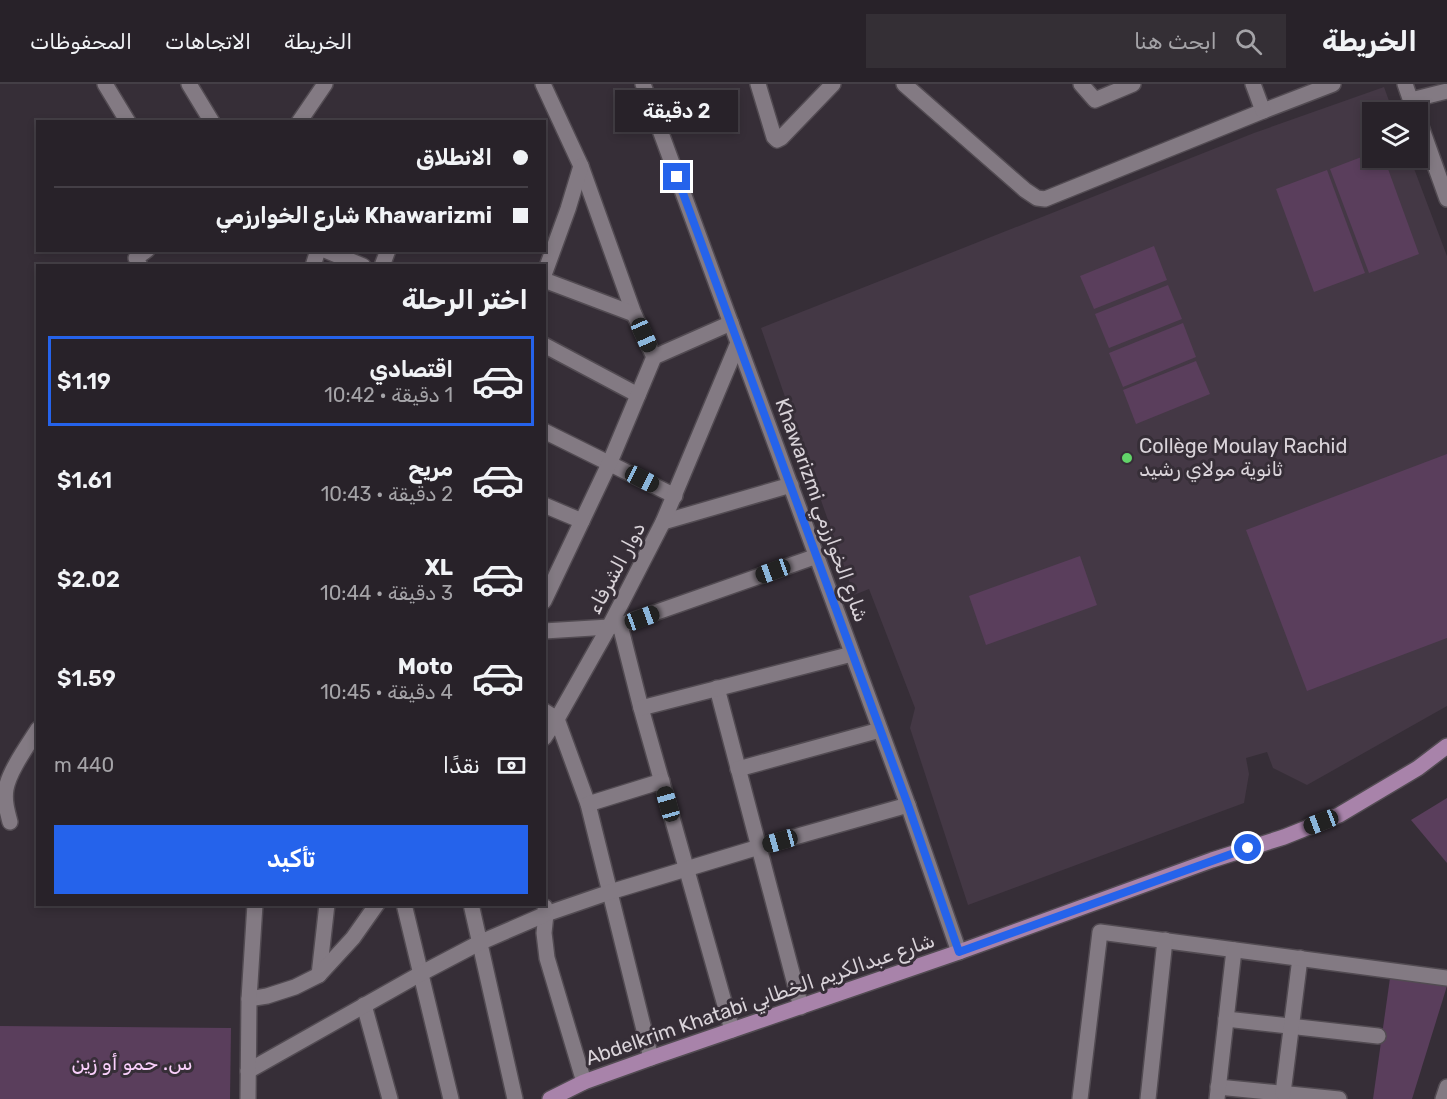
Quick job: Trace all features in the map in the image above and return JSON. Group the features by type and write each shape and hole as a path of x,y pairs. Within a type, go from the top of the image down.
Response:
{"main road":[{"name":"Abdelkrim Khatabi شارع عبدالكريم الخطابي","path":"550,1099 584,1082 651,1058 959,952 1201,864 1284,837 1339,815 1418,768 1447,746"}],"street":[{"path":"105,84 127,120"},
{"path":"189,84 211,120"},
{"path":"300,120 325,84"},
{"path":"543,84 581,165 634,314 654,357"},
{"name":"Khawarizmi شارع الخوارزمي","path":"643,84 908,805 959,952"},
{"path":"758,84 774,137 777,140 833,84"},
{"path":"904,84 1025,189 1041,199 1328,85"},
{"path":"1081,84 1095,100 1133,84"},
{"path":"1253,84 1263,111"},
{"path":"1405,84 1412,102"},
{"path":"1422,102 1447,91"},
{"path":"1428,141 1443,175 1447,199"},
{"path":"546,253 568,209 581,165"},
{"path":"139,264 136,258 144,252"},
{"path":"330,252 358,264"},
{"path":"546,281 634,314"},
{"path":"549,580 582,521 610,462 654,357 731,323"},
{"name":"دوار الشرفاء","path":"546,731 551,715 614,626 675,496 738,343"},
{"path":"546,346 638,394"},
{"path":"546,432 675,496"},
{"path":"663,522 791,485"},
{"path":"546,506 582,521"},
{"path":"546,631 614,626 817,556"},
{"path":"614,626 641,708 732,1030"},
{"path":"641,708 852,654"},
{"path":"717,688 801,1007"},
{"path":"551,715 588,804 651,1058"},
{"path":"738,769 880,730"},
{"path":"10,822 6,787 12,772 36,732"},
{"path":"588,804 662,782"},
{"path":"249,1071 420,974 545,909 908,805"},
{"path":"248,1099 249,999 255,906"},
{"path":"319,975 327,906"},
{"path":"249,999 295,987 319,975 353,938 376,906"},
{"path":"404,906 451,1099"},
{"path":"471,906 515,1099"},
{"path":"545,909 544,933 547,958 584,1082"},
{"path":"1080,1099 1100,932 1447,978"},
{"path":"1148,1099 1165,940"},
{"path":"1234,950 1217,1093 1283,1093 1332,1099"},
{"path":"1283,1093 1300,958"},
{"path":"364,1005 390,1099"},
{"path":"1226,1019 1378,1036"},
{"path":"1443,1099 1447,1087"}],"shaded area":[{"name":"Collège Moulay Rachid ثانوية مولاي رشيد","path":"1384,87 1389,102 1362,102 1362,168 1414,168 1447,256 1447,706 1307,785 1273,768 1267,752 1246,758 1249,774 1244,803 968,905 910,728 915,708 869,589 854,595 761,328 1254,133"}],"green space":[{"path":"1362,157 1362,168 1388,168 1419,254 1369,273 1330,169"},
{"path":"1327,170 1365,273 1314,292 1276,189"},
{"path":"1154,246 1167,280 1094,309 1080,276"},
{"path":"1168,285 1182,319 1109,348 1095,314"},
{"path":"1183,323 1196,357 1123,387 1109,353"},
{"path":"1196,361 1210,394 1136,424 1123,390"},
{"path":"1447,454 1447,638 1307,691 1246,530"},
{"path":"1080,556 1097,605 986,645 969,596"},
{"path":"1447,798 1447,863 1411,820"},
{"path":"1390,978 1447,986 1412,1099 1373,1099"},
{"name":"س. حمو أو زين","path":"0,1026 231,1028 230,1099 0,1099"}],"place":[{"name":"Collège Moulay Rachid ثانوية مولاي رشيد","path":"1127,458"}],"route":[{"path":"677,177 908,805 959,952 1248,848"}]}
